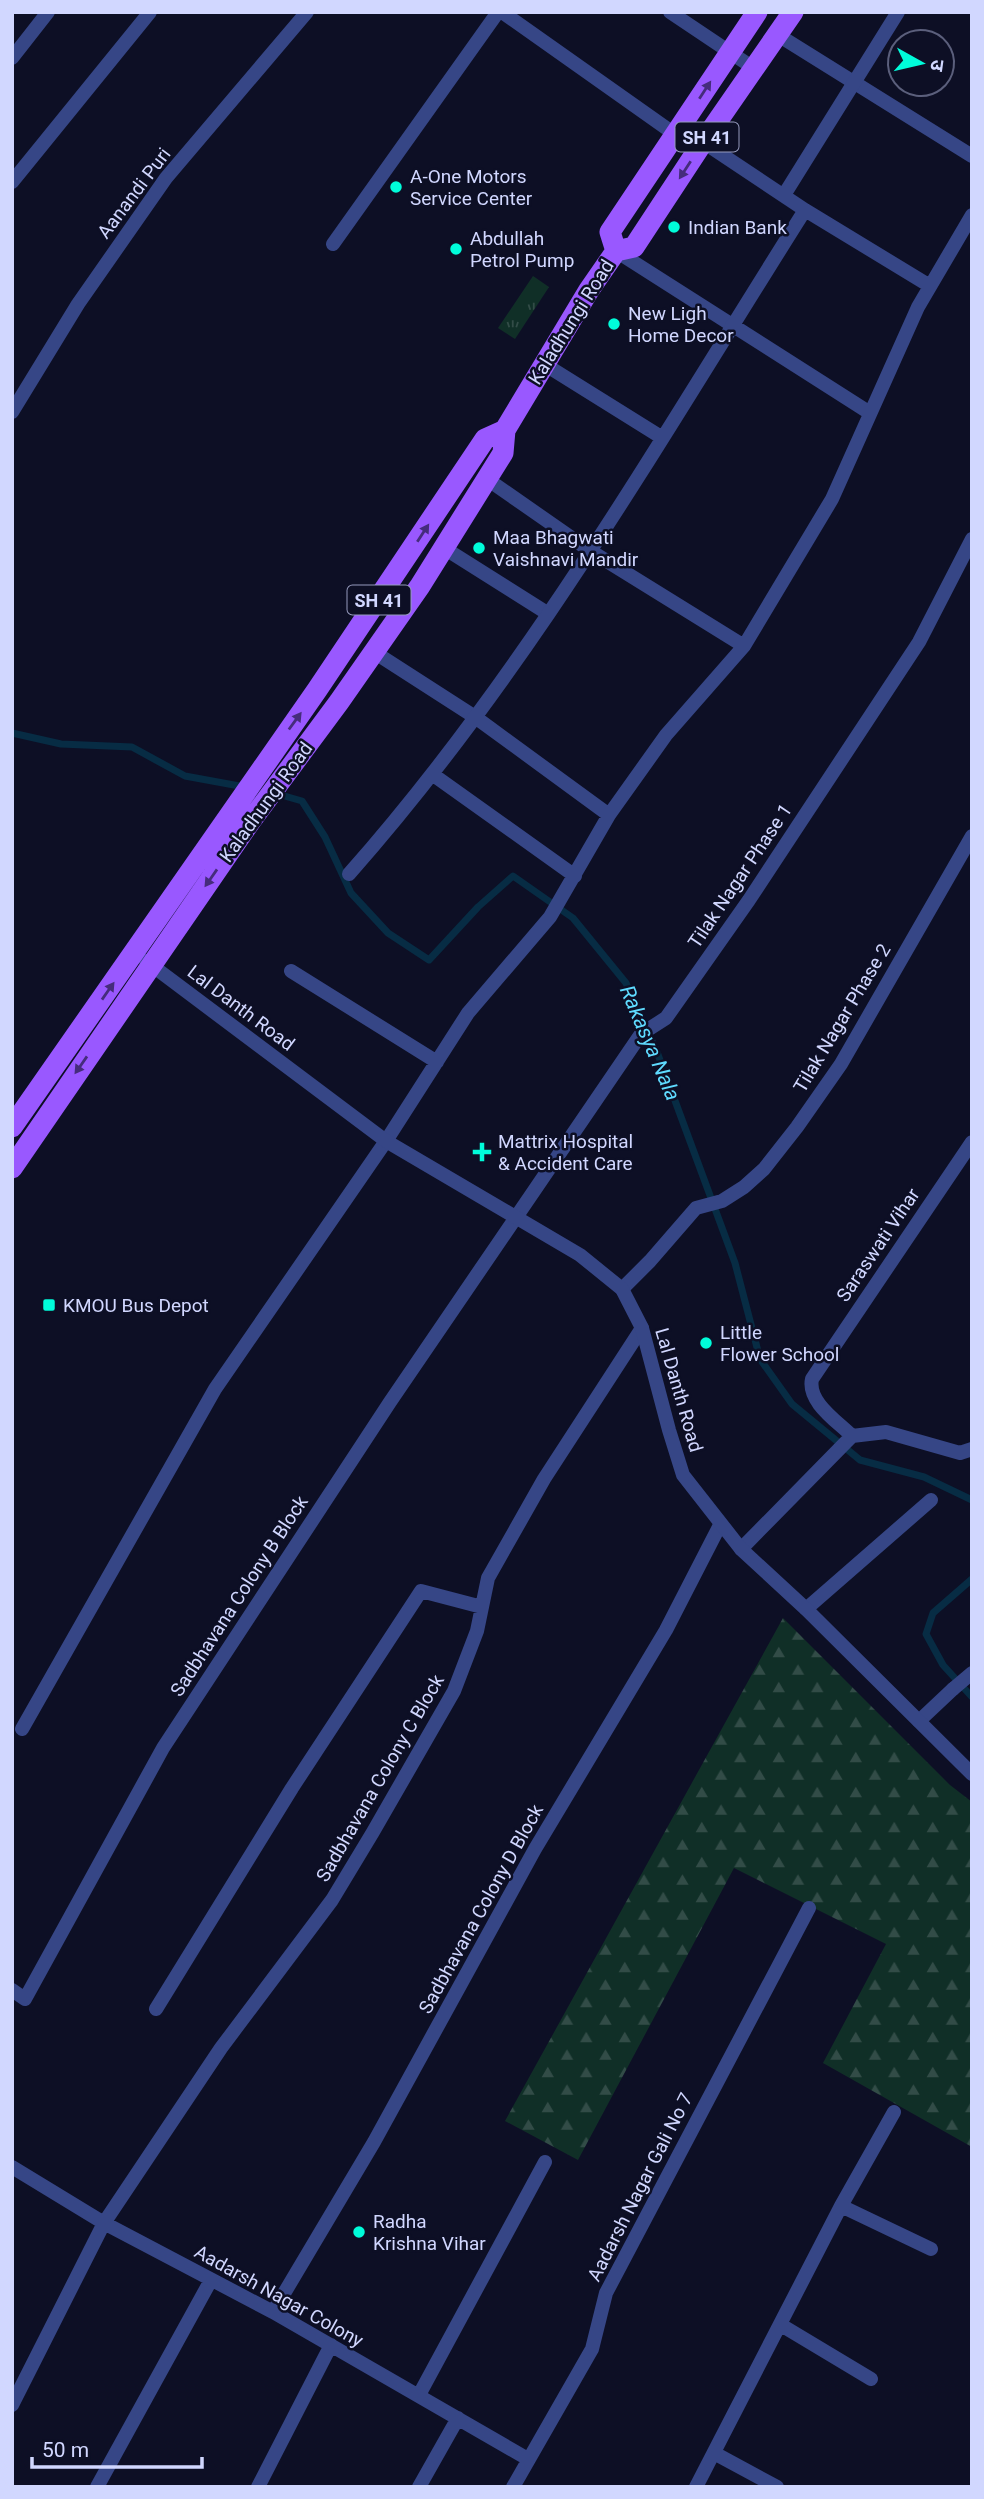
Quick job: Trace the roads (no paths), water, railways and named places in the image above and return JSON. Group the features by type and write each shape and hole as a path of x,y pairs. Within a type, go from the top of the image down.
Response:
{"main road":[{"name":"Kaladhungi Road","path":"615,251 610,232 757,12"},
{"name":"Kaladhungi Road","path":"12,1127 117,979 132,952 241,816 276,786 374,652 420,586 503,453 506,430 589,290 615,251 634,247 793,12"},
{"name":"Kaladhungi Road","path":"12,1168 151,965 241,816 255,776 398,572 485,439 506,430"},
{"path":"398,572 420,586"}],"street":[{"path":"12,58 48,12"},
{"path":"12,182 150,12"},
{"name":"Aanandi Puri","path":"12,412 78,304 166,178 307,12"},
{"path":"333,244 500,12 676,135"},
{"path":"670,12 755,69"},
{"path":"784,195 898,12"},
{"path":"778,35 972,156"},
{"path":"703,142 930,286"},
{"path":"349,874 475,718 547,613 805,209"},
{"path":"22,1729 215,1390 386,1141 468,1013 550,917 609,815 666,735 744,646 832,499 918,307 972,215"},
{"path":"615,251 870,413"},
{"path":"544,364 661,437"},
{"path":"487,479 589,551 744,646"},
{"name":"Tilak Nagar Phase 1","path":"518,1217 642,1034 666,1018 748,901 919,642 972,539"},
{"path":"444,548 547,613"},
{"path":"374,652 475,718 609,815"},
{"path":"432,774 575,876"},
{"name":"Tilak Nagar Phase 2","path":"622,1289 696,1208 722,1201 744,1187 764,1168 797,1127 834,1074 972,836"},
{"name":"Lal Danth Road","path":"132,952 386,1141 580,1255 622,1289 642,1328 683,1475 741,1549 806,1609 972,1774"},
{"path":"290,971 438,1062"},
{"name":"Saraswati Vihar","path":"852,1436 813,1396 810,1387 812,1379 972,1142"},
{"name":"Sadbhavana Colony B Block","path":"12,1990 25,1999 163,1748 390,1402 518,1217"},
{"name":"Sadbhavana Colony C Block","path":"12,2405 104,2223 221,2048 332,1900 454,1691 477,1631 488,1578 544,1479 642,1328"},
{"path":"741,1549 852,1436 886,1432 960,1453 972,1449"},
{"path":"806,1609 931,1500"},
{"name":"Sadbhavana Colony D Block","path":"272,2312 374,2142 535,1849 666,1630 720,1525"},
{"path":"156,2009 292,1788 421,1591 482,1607"},
{"path":"919,1721 971,1674"},
{"name":"Aadarsh Nagar Gali No 7","path":"513,2487 592,2349 606,2293 808,1908"},
{"path":"696,2487 841,2206 894,2112"},
{"path":"419,2395 545,2162"},
{"name":"Aadarsh Nagar Colony","path":"12,2167 104,2223 272,2312 528,2459"},
{"path":"841,2206 931,2249"},
{"path":"97,2487 211,2280"},
{"path":"780,2325 871,2379"},
{"path":"258,2487 331,2345"},
{"path":"419,2487 458,2418"},
{"path":"714,2453 777,2487"}],"waterway":[{"name":"Rakasya Nala","path":"12,733 61,744 132,747 185,776 245,787"},
{"name":"Rakasya Nala","path":"274,793 302,801 325,837 351,893 388,933 429,960 478,907 513,876 573,918 626,983 657,1052 735,1263 760,1359 792,1404 860,1460 924,1477 972,1500"},
{"name":"Rakasya Nala","path":"972,1579 933,1613 926,1634 943,1665 972,1697"}],"place":[{"name":"A-One Motors Service Center","path":"396,187"},
{"name":"Indian Bank","path":"674,227"},
{"name":"Abdullah Petrol Pump","path":"456,249"},
{"name":"New Ligh Home Decor","path":"614,324"},
{"name":"Maa Bhagwati Vaishnavi Mandir","path":"479,548"},
{"name":"Mattrix Hospital & Accident Care","path":"482,1152"},
{"name":"KMOU Bus Depot","path":"49,1305"},
{"name":"Little Flower School","path":"706,1343"},
{"name":"Radha Krishna Vihar","path":"359,2232"}]}
